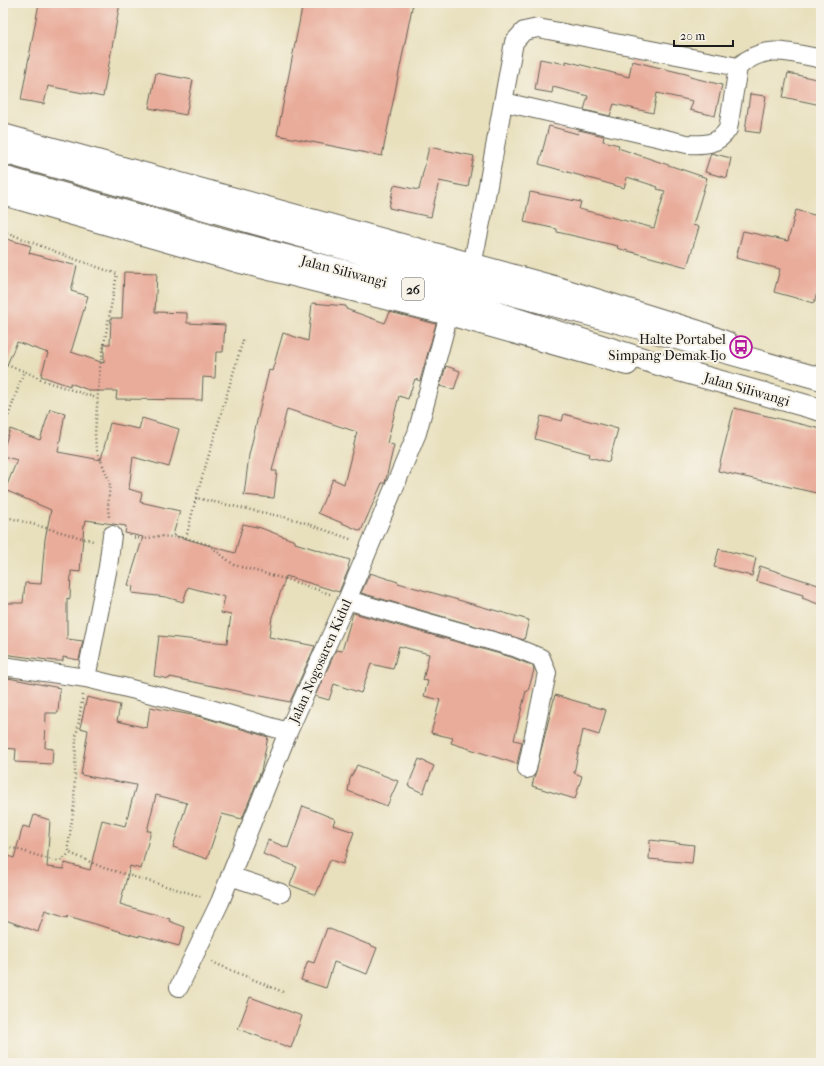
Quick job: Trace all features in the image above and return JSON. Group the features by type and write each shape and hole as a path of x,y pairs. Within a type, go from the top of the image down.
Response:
{"main road":[{"path":"3,135 472,264 699,332 727,343 733,347 739,357"},
{"name":"Jalan Siliwangi","path":"3,152 443,276 652,331 739,357 821,379"},
{"name":"Jalan Siliwangi","path":"3,177 217,237 465,303 668,366 821,410"},
{"path":"3,194 238,261 449,314 719,390 736,385"}],"street":[{"path":"472,264 484,213 514,42 524,31 538,28 738,66"},
{"path":"504,102 687,144 705,145 720,139 728,129 738,66 748,57 778,51 821,59"},
{"name":"Jalan Nogosaren Kidul","path":"3,666 86,678 201,706 288,732 347,600 417,433 449,314"},
{"path":"86,678 108,567 112,535"},
{"path":"347,600 514,647 541,658 547,673 527,769"},
{"path":"179,987 220,902 288,732"},
{"path":"230,876 281,893"}],"path":[{"path":"3,231 117,274 115,291 105,333 97,398 96,448 110,483 108,507 112,535"},
{"path":"186,538 196,498 244,337"},
{"path":"3,364 24,371 47,382 97,398"},
{"path":"3,431 24,371"},
{"path":"196,498 296,520 369,546"},
{"path":"3,516 99,542 112,535 144,539 159,536 186,538 210,545 234,564 289,580 347,600"},
{"path":"86,678 76,738 74,806 68,847 70,852 104,868 220,902"},
{"path":"3,845 56,861 62,860 70,852"},
{"path":"195,955 283,992"}],"building":[{"path":"39,3 120,3 103,97 48,86 44,104 21,100"},
{"path":"303,3 413,3 382,156 277,135"},
{"path":"540,59 566,64 566,61 629,77 632,61 690,75 690,77 722,85 715,116 690,110 693,101 657,93 653,113 614,104 610,116 584,110 588,96 553,87 552,93 535,90"},
{"path":"156,73 193,80 186,115 149,108"},
{"path":"788,73 821,80 821,105 783,97"},
{"path":"750,94 766,96 760,133 745,131"},
{"path":"549,126 578,134 579,130 604,136 603,141 619,145 618,148 707,178 693,225 699,227 687,267 617,248 618,246 557,232 557,229 524,222 530,192 581,202 579,209 654,228 665,191 657,189 658,187 627,177 624,188 539,164"},
{"path":"429,147 474,156 468,187 439,181 431,217 389,208 394,185 419,190"},
{"path":"711,153 731,158 727,178 705,172"},
{"path":"796,210 821,217 821,280 814,303 774,292 780,269 736,258 743,231 788,241"},
{"path":"3,238 31,246 29,253 77,266 71,291 88,296 71,352 104,363 104,344 110,344 111,318 122,318 124,272 157,273 155,312 187,313 187,323 225,325 223,352 216,352 215,378 203,377 202,400 116,399 117,391 91,391 70,383 70,386 41,376 48,353 17,342 3,374"},
{"path":"312,303 346,306 346,309 385,323 390,312 436,324 420,381 415,379 408,399 399,396 387,443 394,445 385,483 382,483 361,531 318,513 333,479 344,484 357,432 287,409 272,471 277,471 274,498 244,495 249,455 269,370 272,371 283,333 308,341"},
{"path":"446,366 460,371 454,390 440,386"},
{"path":"734,408 821,429 821,494 718,471"},
{"path":"50,409 65,413 58,452 101,460 110,423 139,429 142,418 179,429 169,467 133,457 129,489 142,493 140,502 180,511 173,535 235,553 243,524 261,528 295,541 295,543 350,560 349,568 339,592 286,576 272,617 269,637 315,646 290,702 170,677 169,679 154,676 159,636 227,643 231,615 221,613 225,597 188,587 183,602 166,597 132,593 133,586 128,585 143,537 125,533 126,526 86,520 84,525 80,572 71,571 70,599 67,598 67,639 83,641 79,660 63,657 63,661 55,661 3,654 3,603 23,603 25,583 41,584 45,539 51,510 5,490 17,460 3,456 3,450 10,429 40,440"},
{"path":"564,414 618,429 609,462 589,457 590,454 535,439 541,416 562,421"},
{"path":"719,549 756,558 752,576 714,567"},
{"path":"760,566 821,586 821,605 802,598 803,595 756,581"},
{"path":"370,573 398,583 529,620 524,640 361,593"},
{"path":"353,613 511,657 533,666 534,670 528,691 526,691 514,740 522,742 517,764 451,743 453,738 431,733 440,700 424,696 428,681 423,680 429,654 399,646 393,669 371,664 361,693 334,684 329,700 315,696 336,650 342,651"},
{"path":"3,677 60,688 58,713 46,713 45,748 53,749 52,764 15,762 16,749 3,748"},
{"path":"555,695 606,710 599,735 583,730 574,773 582,776 575,799 532,786"},
{"path":"87,697 120,705 117,721 147,728 150,707 202,717 268,737 261,771 242,819 222,814 207,859 173,847 187,803 156,795 147,831 151,831 141,869 130,866 120,904 170,919 169,921 185,927 179,946 139,935 139,937 68,916 67,918 45,911 38,932 3,919 3,854 14,858 23,826 30,828 34,815 50,820 47,867 64,869 65,863 90,870 102,820 125,826 136,785 81,775 88,730 80,728"},
{"path":"419,759 434,766 423,793 408,786"},
{"path":"357,765 398,781 387,806 348,791 350,779"},
{"path":"303,806 335,819 333,825 354,832 343,864 330,860 316,895 290,885 297,867 263,854 268,840 288,848"},
{"path":"650,840 694,845 692,863 649,859"},
{"path":"327,928 377,948 367,974 334,962 326,988 301,980 308,961 314,963"},
{"path":"250,997 302,1016 291,1048 238,1029"}],"place":[{"name":"Halte Portabel Simpang Demak Ijo","path":"741,347"}]}
